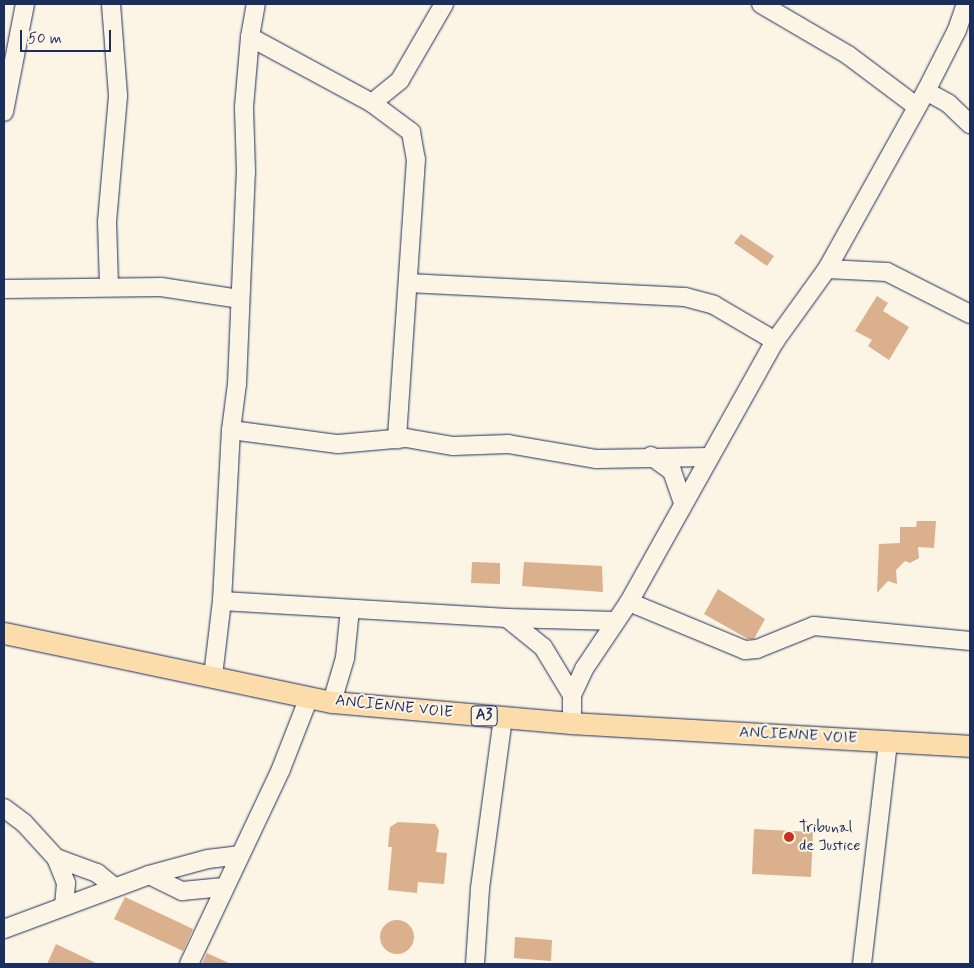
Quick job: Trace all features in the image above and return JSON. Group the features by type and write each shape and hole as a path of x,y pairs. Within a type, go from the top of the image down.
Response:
{"main road":[{"name":"ANCIENNE VOIE","path":"4,633 332,702 572,723 970,746"}],"street":[{"path":"4,112 25,4"},
{"path":"109,285 107,222 118,95 111,4"},
{"path":"213,676 222,601 231,430 237,384 239,299 246,172 244,107 250,37 256,4"},
{"path":"372,104 400,80 444,4"},
{"path":"760,4 841,50 916,106"},
{"path":"572,723 572,695 584,669 629,602 775,341 827,269 926,91 957,30 966,4"},
{"path":"250,37 403,122 414,141 416,160 397,439"},
{"path":"926,91 949,104 970,124"},
{"path":"827,269 888,272 970,314"},
{"path":"408,283 685,297 714,305 775,341"},
{"path":"4,289 109,285 161,287 239,299"},
{"path":"231,430 338,444 397,439 453,446 508,444 597,459 651,456 709,457"},
{"path":"651,456 672,471 683,504"},
{"path":"222,601 507,618 616,621"},
{"path":"629,602 744,650 757,649 814,626 970,641"},
{"path":"332,702 345,658 350,609"},
{"path":"507,618 543,647 572,695"},
{"path":"189,964 239,855 282,769 309,697"},
{"path":"475,964 480,888 503,718"},
{"path":"862,964 888,741"},
{"path":"4,808 24,823 56,858 66,883 64,906"},
{"path":"4,929 114,886 208,859 239,855"},
{"path":"56,858 97,873 114,886"},
{"path":"149,875 182,891 224,887"}],"building":[{"path":"741,234 774,256 767,266 734,243"},
{"path":"877,296 888,303 883,311 909,327 889,360 868,346 872,340 855,331"},
{"path":"917,521 936,521 934,548 918,547 919,558 910,563 905,561 896,570 897,584 888,581 877,593 879,544 900,543 900,527 916,527"},
{"path":"472,562 500,563 500,584 471,583"},
{"path":"524,562 602,566 603,592 522,586"},
{"path":"718,589 765,619 754,639 748,639 704,614"},
{"path":"398,822 435,824 439,830 436,852 447,853 444,884 418,882 417,893 388,890 392,847 388,847 390,827"},
{"path":"754,829 813,832 811,877 752,874"},
{"path":"125,897 193,929 183,951 114,919"},
{"path":"397,920 404,921 409,925 413,930 413,944 409,949 404,953 397,954 390,953 385,949 381,944 380,937 381,930 385,925 390,921"},
{"path":"515,937 552,940 551,961 514,958"},
{"path":"56,944 98,964 47,964"},
{"path":"207,953 231,964 202,964"}],"place":[{"name":"Tribunal de Justice","path":"789,837"}]}
